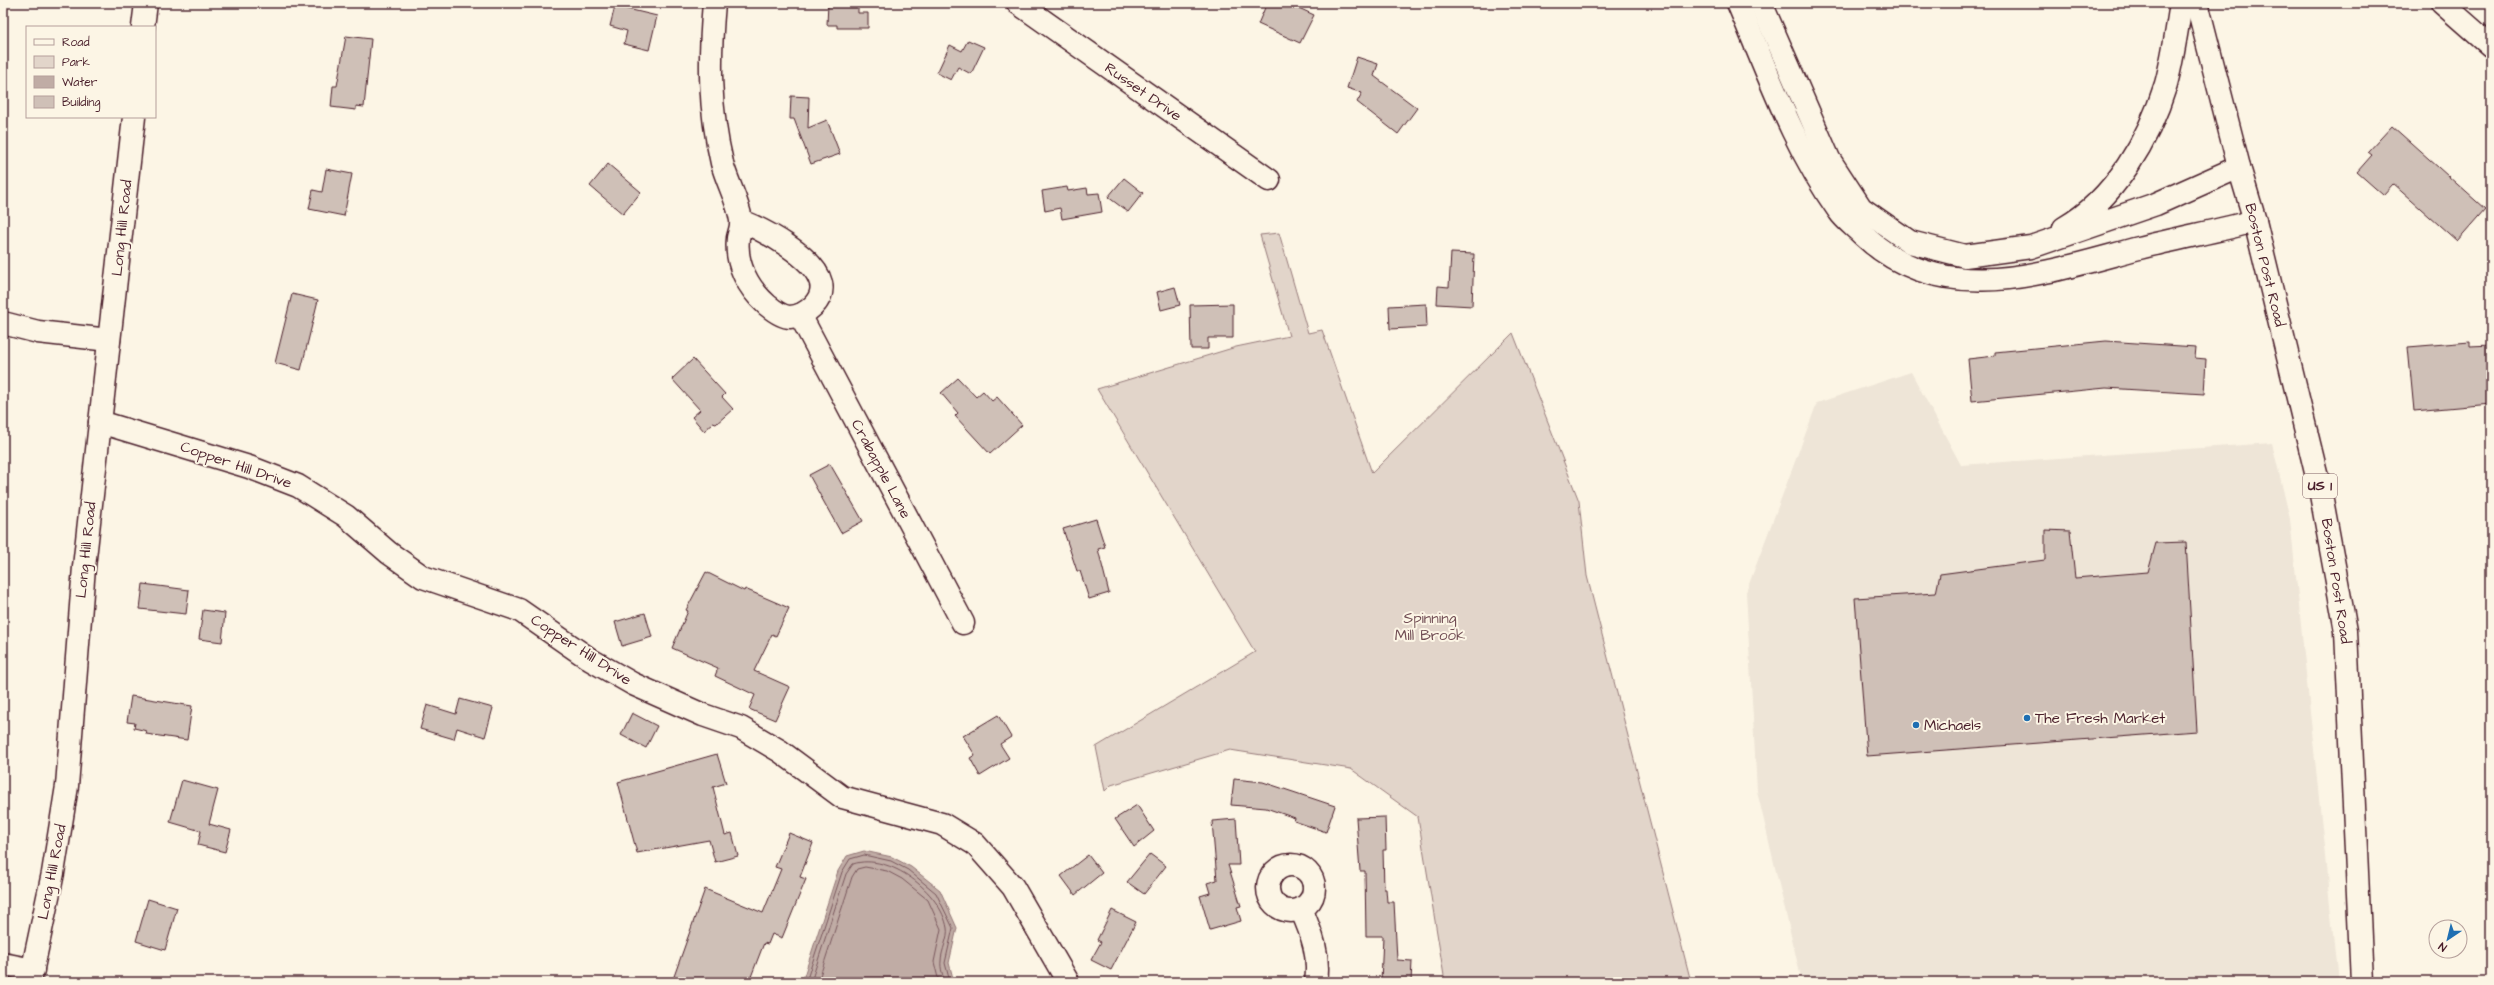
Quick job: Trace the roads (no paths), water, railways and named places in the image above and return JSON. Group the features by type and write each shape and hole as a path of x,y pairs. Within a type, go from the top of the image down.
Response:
{"main road":[{"path":"143,26 146,3"},
{"path":"714,3 709,49 712,106 722,164 741,221 738,239 739,266 756,296 774,312 789,317 806,313 816,303 822,290 820,281 805,260 759,228 741,221"},
{"name":"Russet Drive","path":"1018,3 1269,180"},
{"path":"1738,3 1804,155 1840,212 1880,251 1928,274 1980,281 2031,276 2176,238 2255,221"},
{"path":"1761,3 1829,159 1861,208 1910,242 1964,256 2031,247 2156,204 2239,167"},
{"path":"2031,247 2079,219 2106,194 2143,140 2166,84 2181,3"},
{"name":"Boston Post Road","path":"2197,3 2239,167 2255,221 2320,489 2346,631 2362,982"},
{"path":"2442,3 2491,46"},
{"name":"Long Hill Road","path":"31,976 53,873 67,786 84,567 134,118"},
{"name":"Crabapple Lane","path":"800,314 963,623"},
{"path":"3,323 38,332 110,340"},
{"name":"Copper Hill Drive","path":"100,422 249,467 298,486 346,516 389,553 423,577 519,610 591,660 633,684 703,715 741,728 783,754 842,797 942,824 975,844 1013,887 1068,982"},
{"path":"1301,909 1313,936 1318,965 1316,982"},
{"path":"3,964 31,976"}],"water":[{"path":"864,851 892,857 911,867 940,890 957,928 949,963 954,982 802,982 838,871 847,856"}],"place":[{"name":"The Fresh Market","path":"2027,718"},
{"name":"Michaels","path":"1916,725"}],"park label":[{"name":"Spinning Mill Brook","path":"1430,626"}]}
